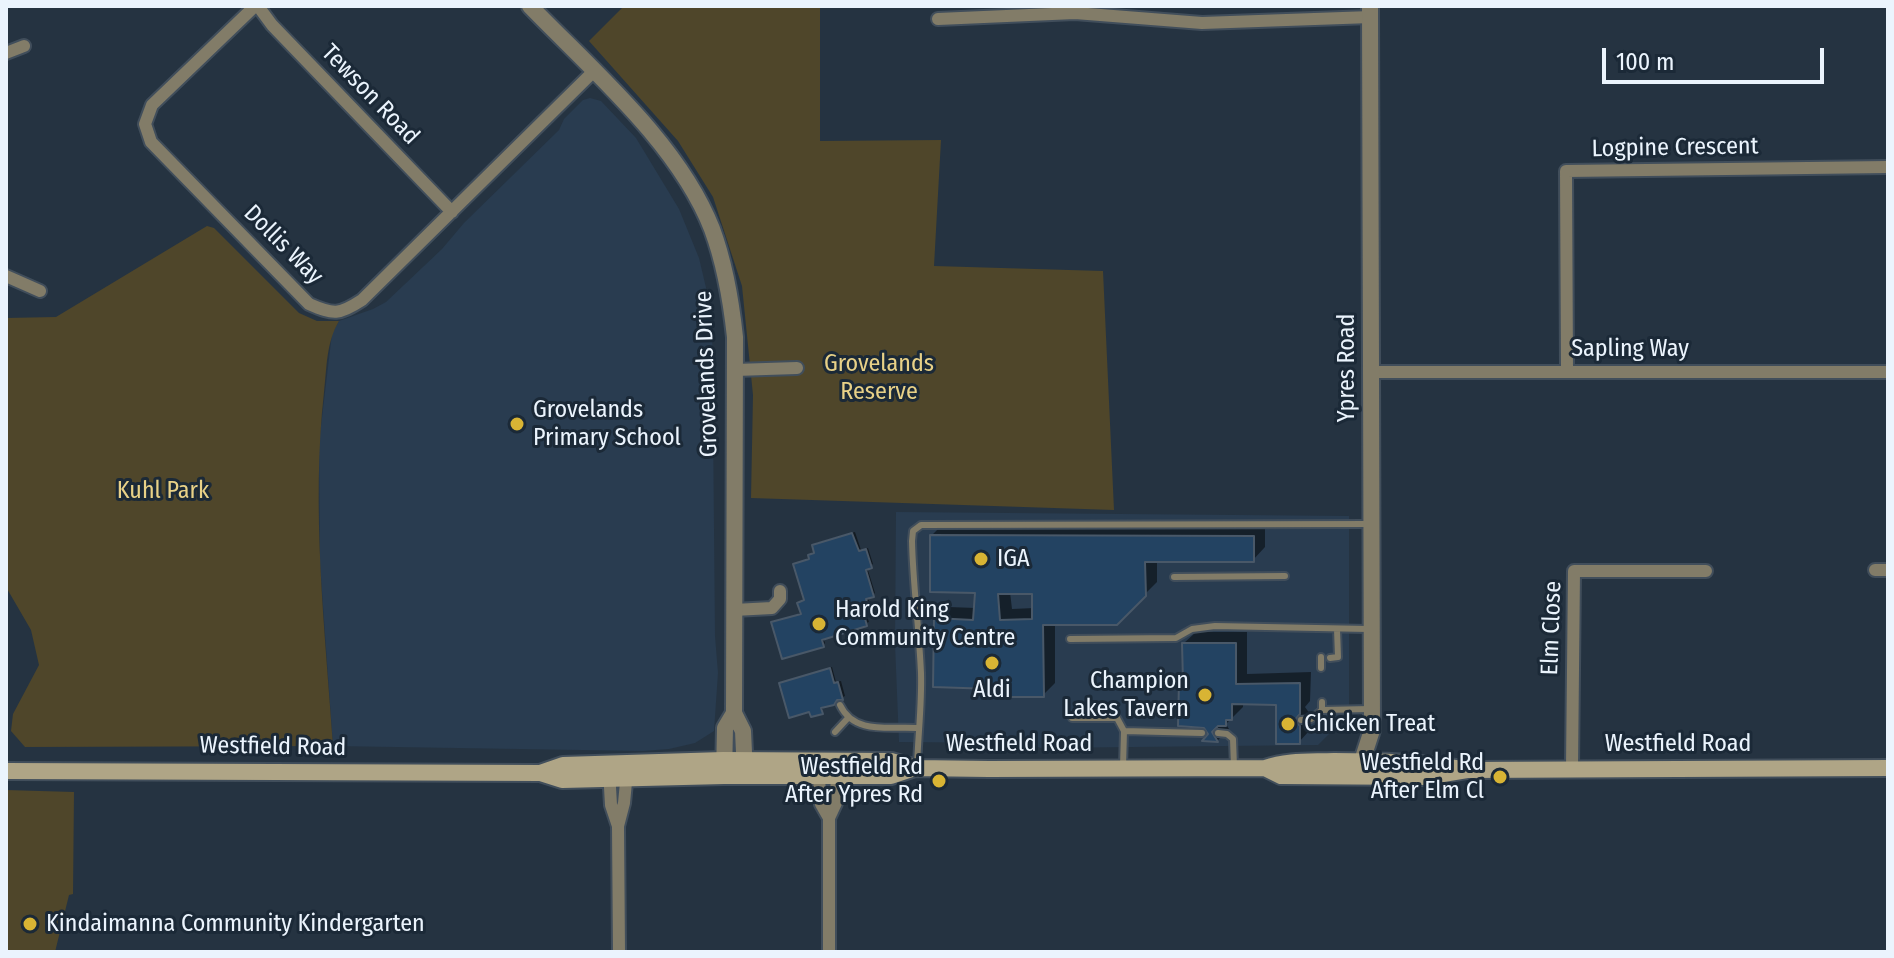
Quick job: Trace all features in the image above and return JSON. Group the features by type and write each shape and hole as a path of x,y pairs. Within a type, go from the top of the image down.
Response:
{"main road":[{"name":"Westfield Road","path":"6,771 540,773 562,780 608,772 724,768 837,768 891,776 916,768 1265,768 1281,776 1362,768 1425,777 1467,770 1888,768"}],"street":[{"name":"Dollis Way","path":"257,6 152,105 145,124 151,142 309,304 328,312 344,312 362,300 594,71"},
{"name":"Tewson Road","path":"257,6 452,212"},
{"name":"Grovelands Drive","path":"530,6 672,157 711,226 731,297 735,370 734,713 743,731 744,769"},
{"path":"938,19 1075,13 1202,23 1370,12"},
{"name":"Ypres Road","path":"1362,768 1372,730 1370,12"},
{"path":"6,53 24,46"},
{"name":"Logpine Crescent","path":"1567,370 1566,171 1888,167"},
{"path":"6,276 40,291"},
{"path":"735,370 797,368"},
{"name":"Sapling Way","path":"1371,372 1888,372"},
{"name":"Elm Close","path":"1572,768 1574,571 1706,571"},
{"path":"734,610 772,608 780,599 780,591"},
{"name":"Grovelands Drive","path":"724,768 725,728 734,713"},
{"name":"Ypres Road","path":"1372,730 1383,769"},
{"path":"818,768 821,804 829,818"},
{"path":"829,952 829,818 836,803 837,768"},
{"path":"608,772 611,805 618,826"},
{"path":"619,952 618,826 627,772"}],"lane":[{"path":"916,768 921,676 913,601 912,541 913,531 921,525 1371,524"},
{"path":"1174,577 1285,576"},
{"path":"1070,639 1176,638 1192,629 1215,626 1371,628"},
{"path":"1330,658 1338,657 1337,629"},
{"path":"1321,657 1321,668"},
{"path":"840,705 848,718 866,726 917,728"},
{"path":"1301,720 1311,719 1322,706 1372,709"},
{"path":"835,732 848,718"},
{"path":"1072,718 1117,718 1124,731 1123,767"},
{"path":"1124,731 1202,733"},
{"path":"1218,733 1227,734 1233,739 1234,768"}],"shaded area":[{"name":"Grovelands Primary School","path":"583,100 601,101 636,138 679,209 699,258 712,313 718,673 714,731 695,743 643,751 333,746 320,563 319,443 332,333 339,321 386,302 559,130 564,119"},
{"path":"896,512 1349,516 1349,714 1318,745 1041,748 1024,743 899,742 895,644"}],"green space":[{"name":"Grovelands Reserve","path":"624,6 820,6 820,141 941,140 934,266 1103,271 1114,510 751,498 753,395 742,286 713,197 678,141 589,41"},
{"name":"Kuhl Park","path":"207,226 214,228 299,313 317,321 339,321 328,355 319,480 321,569 333,746 25,747 11,731 13,714 39,665 31,630 6,587 6,318 56,317"},
{"path":"6,790 74,792 73,894 69,895 55,952 6,952"}],"building":[{"name":"Harold King Community Centre","path":"852,533 859,551 866,549 872,568 866,570 874,597 866,599 868,605 862,607 867,626 822,640 824,647 782,659 771,622 801,614 797,603 804,600 793,564 809,559 808,555 814,553 812,545"},
{"path":"930,535 1254,536 1254,562 1145,562 1146,596 1117,625 1043,625 1044,697 993,697 993,689 933,687 934,618 973,620 975,593 930,592","holes":["998,594 1032,594 1032,619 1000,620"]},
{"name":"Champion Lakes Tavern","path":"1182,643 1236,643 1236,684 1300,683 1300,714 1295,720 1300,726 1300,744 1276,744 1276,705 1232,704 1232,720 1226,720 1226,726 1218,726 1212,732 1218,742 1202,741 1208,734 1204,728 1178,726 1179,682 1183,682"},
{"path":"830,668 843,700 821,708 823,714 811,717 809,712 789,718 779,683"}],"place":[{"name":"Grovelands Primary School","path":"517,424"},
{"name":"IGA","path":"981,559"},
{"name":"Harold King Community Centre","path":"819,624"},
{"name":"Aldi","path":"992,663"},
{"name":"Champion Lakes Tavern","path":"1205,695"},
{"name":"Chicken Treat","path":"1288,724"},
{"name":"Westfield Rd After Elm Cl","path":"1500,777"},
{"name":"Westfield Rd After Ypres Rd","path":"939,781"},
{"name":"Kindaimanna Community Kindergarten","path":"30,924"}]}
